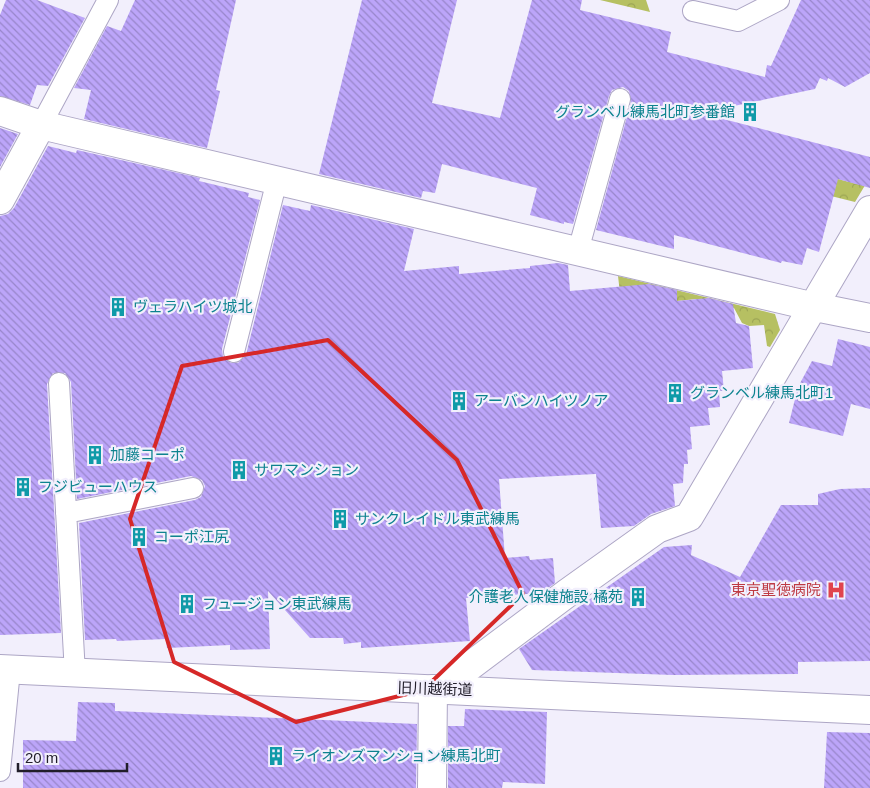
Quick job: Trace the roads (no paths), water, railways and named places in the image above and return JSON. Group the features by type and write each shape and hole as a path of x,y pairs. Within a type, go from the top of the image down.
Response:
{"street":[{"path":"0,110 41,125 815,307 870,318"},
{"path":"0,200 41,125"},
{"path":"432,788 438,689 657,529 689,517 815,307 870,210"},
{"name":"旧川越街道","path":"5,669 74,674 870,710"}],"lane":[{"path":"41,125 108,0"},
{"path":"693,11 738,21 779,0"},
{"path":"578,251 620,99"},
{"path":"234,352 277,180"},
{"path":"59,383 74,674"},
{"path":"66,513 193,488"},
{"path":"0,771 5,669"}],"place":[{"name":"グランベル練馬北町参番館","path":"750,112"},
{"name":"ヴェラハイツ城北","path":"118,307"},
{"name":"グランベル練馬北町1","path":"675,393"},
{"name":"アーバンハイツノア","path":"459,401"},
{"name":"加藤コーポ","path":"95,455"},
{"name":"サワマンション","path":"239,470"},
{"name":"フジビューハウス","path":"23,487"},
{"name":"サンクレイドル東武練馬","path":"340,519"},
{"name":"コーポ江尻","path":"139,537"},
{"name":"東京聖徳病院","path":"836,590"},
{"name":"介護老人保健施設 橘苑","path":"638,597"},
{"name":"フュージョン東武練馬","path":"187,604"},
{"name":"ライオンズマンション練馬北町","path":"276,756"}]}
